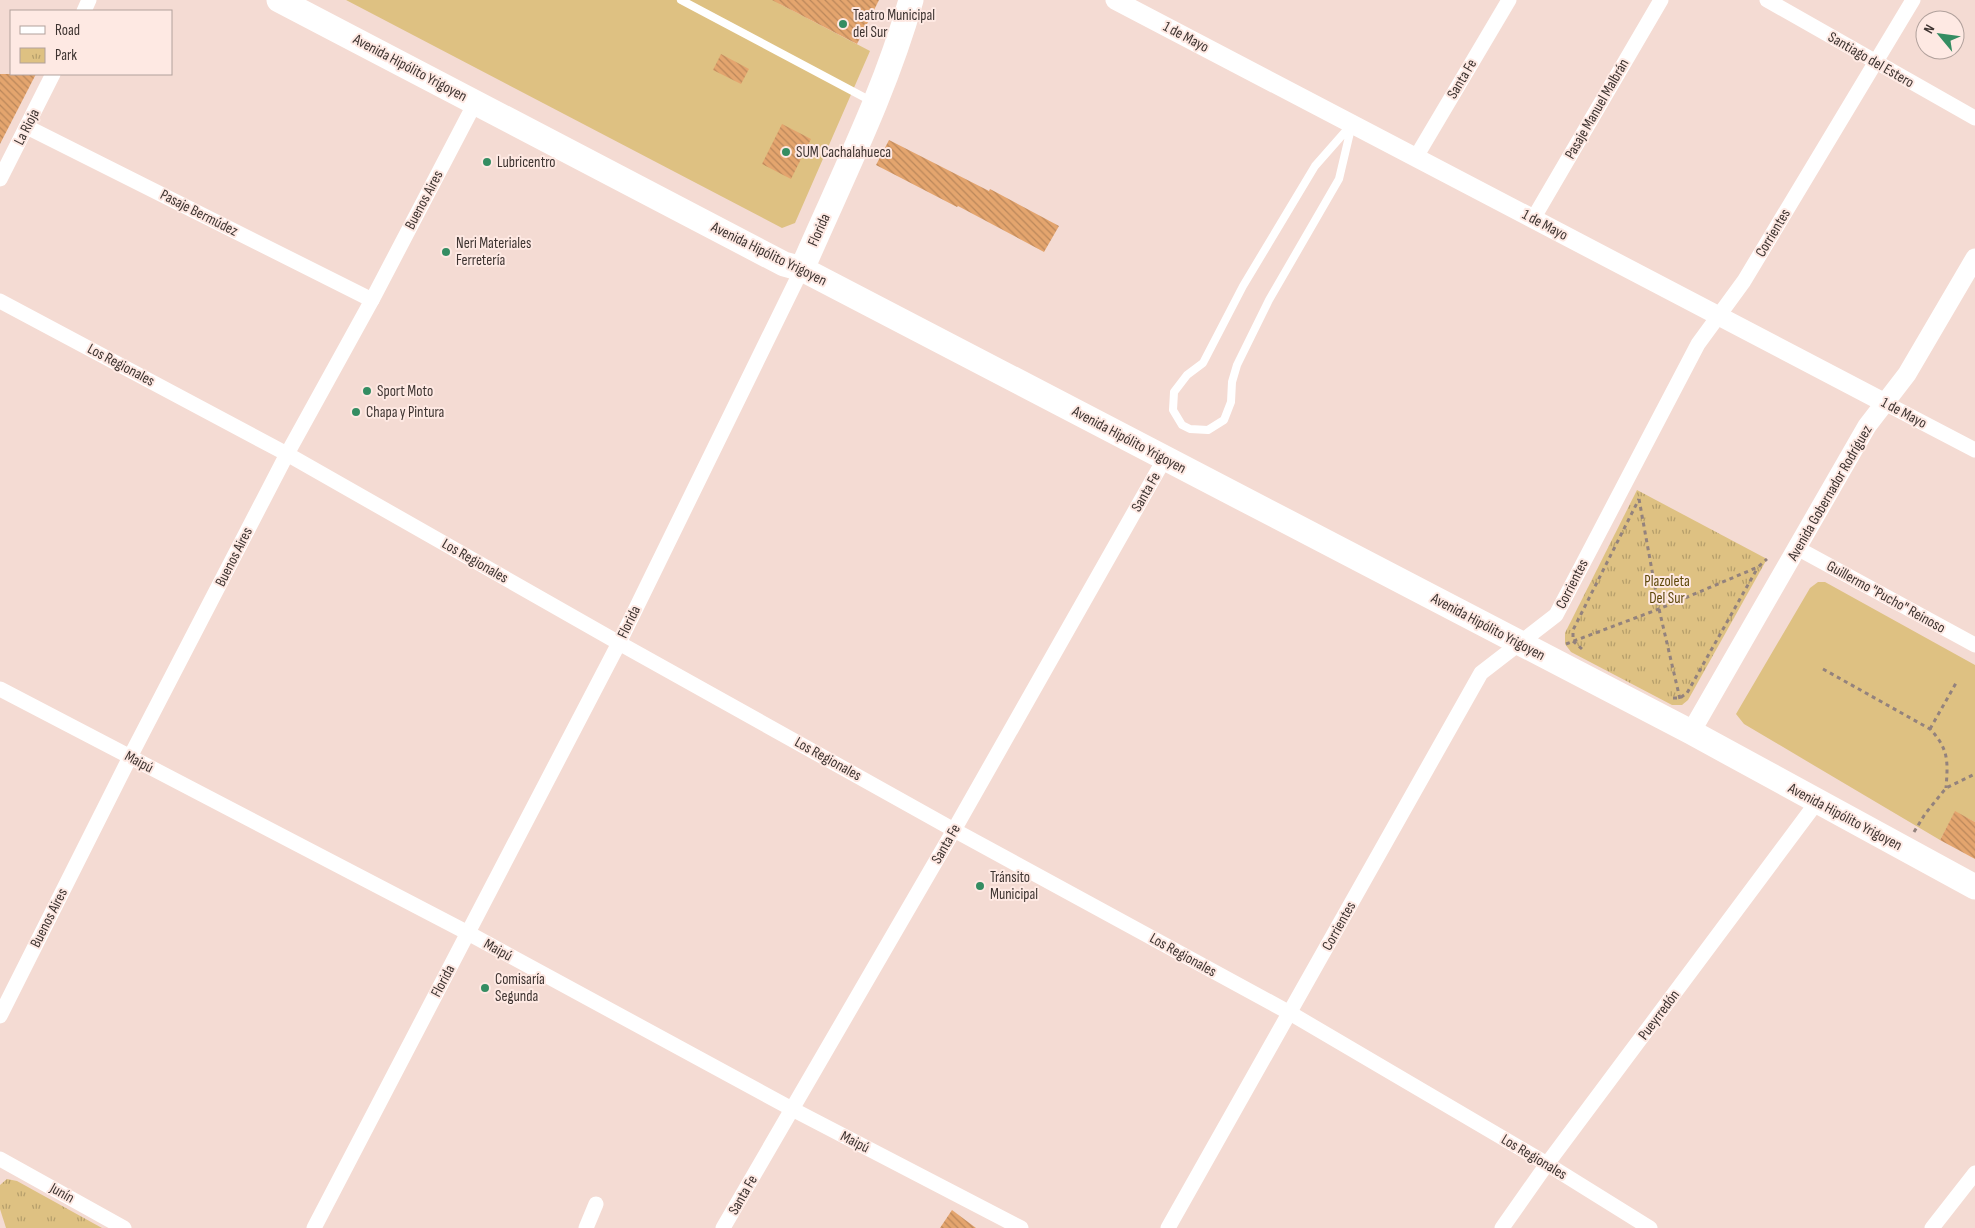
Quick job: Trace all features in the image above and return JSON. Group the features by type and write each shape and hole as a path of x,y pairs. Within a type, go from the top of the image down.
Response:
{"main road":[{"name":"Avenida Hipólito Yrigoyen","path":"279,0 784,264 802,269 1691,732 1975,887"},
{"name":"Florida","path":"802,269 875,103 903,29 911,0"}],"street":[{"name":"1 de Mayo","path":"1115,0 1975,450"},
{"name":"Santa Fe","path":"1416,157 1509,0"},
{"name":"Pasaje Manuel Malbrán","path":"1533,219 1661,0"},
{"name":"Santiago del Estero","path":"1767,0 1875,63 1975,118"},
{"name":"Corrientes","path":"1168,1228 1481,673 1556,615 1698,344 1744,281 1912,0"},
{"name":"La Rioja","path":"0,179 52,75"},
{"name":"Buenos Aires","path":"0,1016 130,757 287,454 372,300 475,103"},
{"name":"Pasaje Bermúdez","path":"27,126 372,300"},
{"name":"Avenida Gobernador Rodríguez","path":"1691,732 1868,426 1907,374 1975,258"},
{"name":"Florida","path":"314,1228 618,643 802,269"},
{"name":"Los Regionales","path":"0,301 287,454 618,643 954,830 1290,1013 1547,1164 1650,1228"},
{"name":"Santa Fe","path":"723,1228 954,830 1165,458"},
{"name":"Guillermo \"Pucho\" Reinoso","path":"1797,548 1975,645"},
{"name":"Maipú","path":"0,689 468,933 792,1110 1020,1228"},
{"name":"Pueyrredón","path":"1502,1228 1547,1164 1817,802"},
{"name":"Junín","path":"0,1159 124,1228"},
{"path":"1932,1228 1975,1173"},
{"path":"586,1228 596,1204"}],"lane":[{"path":"681,0 875,103"},
{"path":"1352,124 1340,179 1269,300 1237,365 1232,382 1231,402 1224,420 1208,430 1190,429 1182,425 1173,410 1174,392 1187,375 1203,363 1243,286 1314,166 1352,124"},
{"path":"1952,633 1975,635"}],"path":[{"path":"1636,490 1659,609 1680,698 1691,732"},
{"path":"1588,653 1573,641 1573,630 1639,499"},
{"path":"1565,644 1659,609 1758,567 1767,559"},
{"path":"1673,698 1680,698 1687,693 1758,567"},
{"path":"1823,669 1930,729 1941,741 1948,765 1946,788"},
{"path":"1930,729 1956,683"},
{"path":"1904,849 1925,814 1946,788 1975,774"}],"green space":[{"path":"346,0 781,0 780,4 870,51 795,223 782,228"},
{"name":"Plazoleta Del Sur","path":"1637,490 1767,559 1688,700 1682,705 1672,705 1571,652 1565,644 1565,633"},
{"path":"1818,582 1825,582 1975,665 1975,822 1955,812 1940,840 1744,724 1736,714 1810,588"},
{"path":"7,1179 17,1181 102,1228 6,1228 0,1209 0,1185"}],"building":[{"name":"Teatro Municipal del Sur","path":"772,0 879,0 857,44"},
{"path":"721,54 749,69 741,84 713,70"},
{"path":"0,74 35,75 0,144"},
{"name":"SUM Cachalahueca","path":"782,124 811,139 791,179 762,164"},
{"path":"889,140 989,191 990,189 1059,226 1044,252 876,165"},
{"path":"1955,811 1975,822 1975,859 1940,840"},
{"path":"952,1210 976,1228 940,1228"}],"place":[{"name":"Teatro Municipal del Sur","path":"843,24"},
{"name":"SUM Cachalahueca","path":"786,152"},
{"name":"Lubricentro","path":"487,162"},
{"name":"Neri Materiales Ferretería","path":"446,252"},
{"name":"Sport Moto","path":"367,391"},
{"name":"Chapa y Pintura","path":"356,412"},
{"name":"Tránsito Municipal","path":"980,886"},
{"name":"Comisaría Segunda","path":"485,988"}]}
